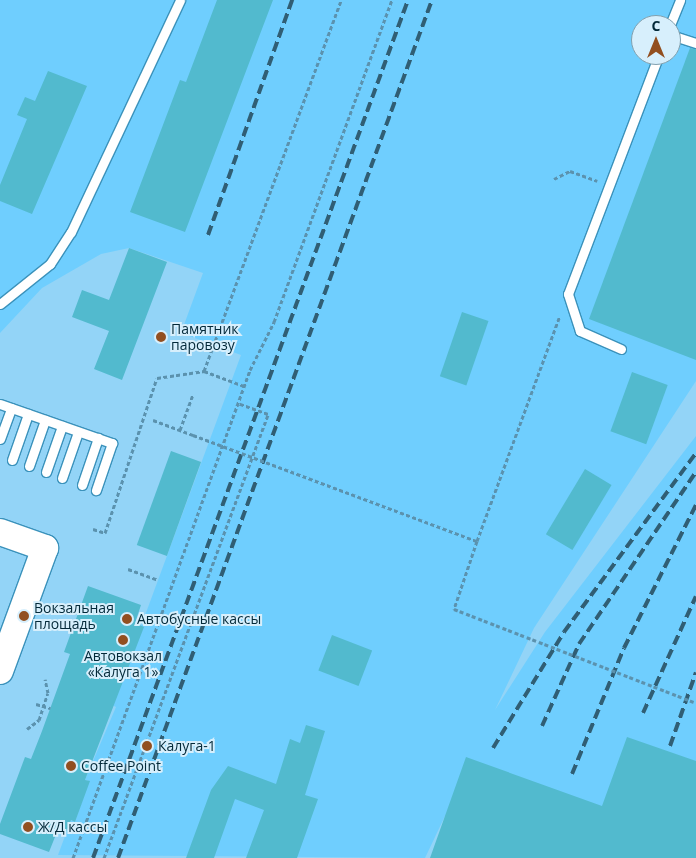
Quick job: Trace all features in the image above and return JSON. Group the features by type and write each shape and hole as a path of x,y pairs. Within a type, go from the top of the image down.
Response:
{"main road":[{"path":"0,532 45,548 0,671"}],"lane":[{"path":"0,304 50,264 70,232 180,0"},
{"path":"674,15 680,0"},
{"path":"681,38 696,43"},
{"path":"621,349 580,331 568,294 655,65"},
{"path":"0,404 112,443 96,490"},
{"path":"0,439 11,408"},
{"path":"12,460 28,414"},
{"path":"29,466 45,420"},
{"path":"46,472 62,426"},
{"path":"62,478 78,432"},
{"path":"82,485 98,438"}],"path":[{"path":"204,371 340,0"},
{"path":"73,858 244,386 274,322 392,0"},
{"path":"554,179 570,171 609,187"},
{"path":"568,294 477,541 454,609 696,702"},
{"path":"93,530 105,533 157,378 204,371 244,386"},
{"path":"180,430 193,395"},
{"path":"104,858 268,414 238,403"},
{"path":"153,420 477,541"},
{"path":"128,568 158,580"},
{"path":"27,729 39,720 48,693 45,679"},
{"path":"36,704 50,708"}],"shaded area":[{"path":"0,0 696,0 696,381 534,628 495,710 545,632 696,436 696,858 445,816 425,858 58,855 71,820 75,822 89,781 85,780 116,707 112,705 241,355 181,333 203,273 129,248 101,254 42,288 0,333"}],"building":[{"path":"217,0 273,0 185,232 130,212 180,80 186,82"},
{"path":"690,48 696,49 696,360 589,319"},
{"path":"48,71 87,86 32,214 0,201 0,185 27,119 17,115 25,97 35,101"},
{"path":"129,248 167,262 122,380 94,369 109,331 72,317 82,290 109,300"},
{"path":"462,312 488,321 466,385 440,376"},
{"path":"632,372 668,385 646,444 610,431"},
{"path":"171,451 201,462 167,556 137,545"},
{"path":"585,469 612,485 572,550 546,534"},
{"path":"88,586 141,605 135,623 144,627 85,780 90,781 75,822 71,820 65,835 57,832 49,852 0,834 0,824 25,757 31,759 42,731 70,654 64,652"},
{"path":"332,635 372,650 359,686 318,670"},
{"path":"306,725 325,731 305,795 318,799 297,858 246,858 264,810 235,799 214,858 186,858 211,790 228,766 276,784 290,739 300,743"},
{"path":"627,737 696,761 696,858 430,858 466,757 602,806"}],"railway":[{"path":"208,235 292,0"},
{"path":"93,858 408,0"},
{"path":"118,858 432,0"},
{"path":"493,748 564,632 696,453"},
{"path":"542,726 579,644 696,472"},
{"path":"572,774 624,648 696,505"},
{"path":"643,713 696,596"},
{"path":"670,746 696,672"}],"place":[{"name":"Памятник паровозу","path":"161,337"},
{"name":"Вокзальная площадь","path":"24,616"},
{"name":"Автобусные кассы","path":"127,619"},
{"name":"Автовокзал «Калуга 1»","path":"123,640"},
{"name":"Калуга-1","path":"147,746"},
{"name":"Coffee Point","path":"71,766"},
{"name":"Ж/Д кассы","path":"28,827"}]}
